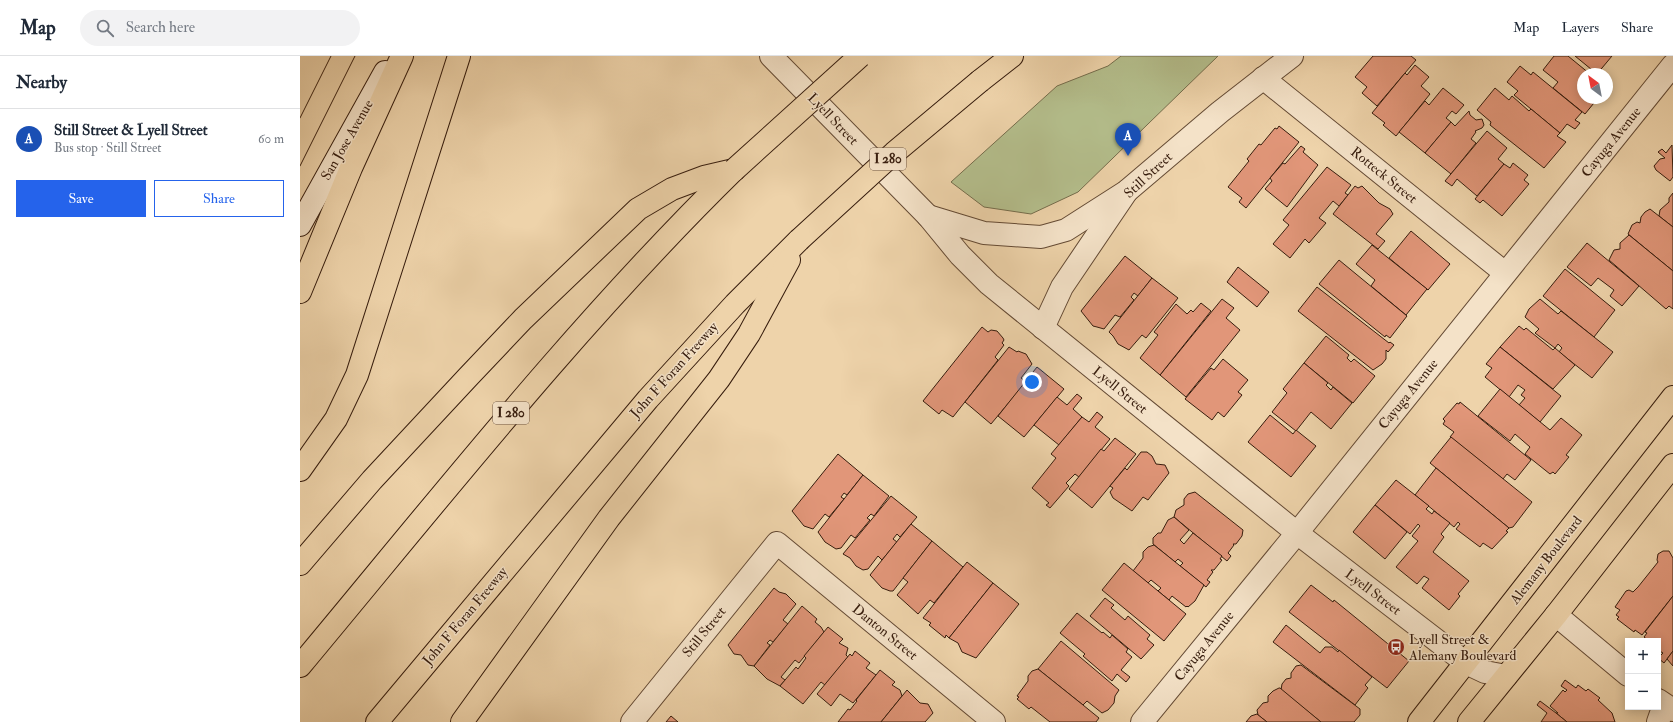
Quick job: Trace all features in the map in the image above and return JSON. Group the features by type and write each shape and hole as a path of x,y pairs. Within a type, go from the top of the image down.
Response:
{"main road":[{"path":"300,292 351,168 402,56"},
{"path":"300,470 336,419 357,375 459,56"},
{"name":"I 280","path":"300,666 570,343 654,250 734,170 860,56"},
{"name":"John F Foran Freeway","path":"377,722 648,399 735,304 799,240 894,153 1012,56"},
{"path":"300,564 372,480 523,319 638,209 672,189 704,177 734,170"},
{"path":"462,722 609,518 719,379 749,334 799,240"},
{"name":"Alemany Boulevard","path":"1419,722 1673,397"},
{"path":"1469,722 1556,615 1673,465"}],"street":[{"name":"San Jose Avenue","path":"300,225 395,56"},
{"name":"Lyell Street","path":"771,56 928,216 960,255 989,284 1297,533 1466,663 1485,672 1506,676"},
{"name":"Still Street","path":"1043,328 1062,287 1127,191 1263,78 1292,56"},
{"name":"Cayuga Avenue","path":"1142,722 1297,533 1673,65"},
{"name":"Rotteck Street","path":"1263,78 1505,273"},
{"path":"928,216 984,233 1041,237 1066,230 1127,191"},
{"name":"Still Street","path":"632,722 776,542"},
{"name":"Danton Street","path":"776,542 994,722"},
{"path":"1556,615 1627,674"}],"green space":[{"path":"1121,56 1218,56 1078,192 1031,214 984,207 951,182 1057,86 1108,66"}],"building":[{"path":"1373,56 1411,56 1416,60 1377,106 1362,93 1367,87 1355,77"},
{"path":"1554,56 1568,56 1583,68 1577,68 1577,104 1593,104 1585,114 1553,88 1558,82 1543,70"},
{"path":"1575,56 1612,56 1602,68 1590,68"},
{"path":"1415,65 1429,77 1421,86 1430,94 1396,136 1383,125 1385,123 1372,113 1405,73 1407,75"},
{"path":"1520,66 1531,75 1533,72 1582,112 1575,120 1580,123 1575,129 1567,124 1560,133 1514,95 1518,91 1507,82"},
{"path":"1443,88 1464,105 1456,114 1452,111 1446,118 1451,122 1425,153 1399,132 1425,101 1429,105"},
{"path":"1495,88 1509,100 1512,96 1529,111 1531,109 1560,133 1557,136 1566,142 1544,168 1490,125 1491,122 1477,110"},
{"path":"1469,111 1470,115 1476,120 1482,119 1484,125 1482,128 1475,131 1476,132 1471,139 1476,143 1451,174 1425,153 1451,122 1455,126"},
{"path":"1279,126 1299,142 1246,208 1239,202 1242,198 1228,187 1249,161 1247,159 1259,144 1261,145 1275,128 1277,129"},
{"path":"1487,131 1507,148 1498,159 1504,164 1477,196 1457,179 1452,186 1445,181"},
{"path":"1672,145 1673,177 1670,181 1656,170 1654,166 1660,159 1665,158 1658,152 1662,149 1666,153"},
{"path":"1301,146 1305,149 1303,152 1318,165 1287,207 1265,189 1272,181 1270,178"},
{"path":"1513,163 1528,175 1524,180 1529,184 1502,216 1483,200 1480,203 1475,199 1504,164 1510,168"},
{"path":"1327,167 1351,185 1345,193 1348,195 1339,206 1333,201 1319,218 1326,223 1309,243 1305,239 1290,258 1273,244 1289,225 1283,220"},
{"path":"1355,186 1358,188 1362,186 1379,203 1390,209 1393,214 1376,234 1385,241 1378,249 1333,214"},
{"path":"1673,193 1673,227 1659,216 1660,210 1669,202 1669,198"},
{"path":"1650,209 1673,227 1673,271 1628,234 1632,225 1637,222 1640,223 1641,217"},
{"path":"1411,231 1450,264 1428,290 1389,258"},
{"path":"1629,235 1673,271 1673,309 1669,306 1666,309 1609,260 1614,250 1620,249 1620,243"},
{"path":"1587,243 1639,286 1622,306 1610,296 1614,290 1598,278 1591,286 1567,267"},
{"path":"1372,245 1427,289 1406,315 1371,286 1375,280 1356,264"},
{"path":"1125,256 1152,278 1138,296 1134,293 1131,297 1134,300 1120,317 1115,315 1104,329 1093,326 1081,311"},
{"path":"1339,260 1407,316 1390,338 1386,335 1385,337 1319,284"},
{"path":"1238,267 1269,292 1257,307 1227,282"},
{"path":"1565,269 1615,310 1594,337 1543,296"},
{"path":"1152,278 1178,298 1146,338 1142,335 1129,350 1118,344 1109,332"},
{"path":"1317,287 1389,343 1390,342 1394,345 1388,352 1386,350 1386,359 1382,364 1373,370 1298,311"},
{"path":"1222,299 1234,308 1226,318 1240,330 1186,397 1160,375"},
{"path":"1540,299 1558,314 1561,311 1613,352 1592,378 1559,352 1562,348 1558,344 1555,348 1535,333 1539,329 1525,317 1529,309"},
{"path":"1201,303 1211,311 1160,375 1140,358 1158,335 1154,332 1176,304 1187,314 1191,310 1193,312"},
{"path":"1519,326 1524,330 1526,328 1553,350 1555,348 1575,365 1553,389 1500,347"},
{"path":"982,327 988,332 991,330 997,331 1004,340 1002,343 1004,345 995,357 998,360 953,417 942,410 939,414 923,401"},
{"path":"1326,336 1349,355 1347,358 1351,362 1354,359 1375,376 1353,403 1304,363"},
{"path":"1009,347 1017,352 1026,354 1032,364 1021,378 1026,382 991,424 965,402"},
{"path":"1500,347 1561,396 1540,422 1519,405 1525,398 1521,395 1525,390 1518,385 1509,397 1485,377 1492,368 1486,364"},
{"path":"1223,359 1248,380 1238,392 1242,395 1224,417 1218,412 1212,420 1185,399 1211,368 1214,370"},
{"path":"1304,363 1328,383 1326,385 1331,390 1333,387 1352,403 1331,429 1311,412 1296,431 1272,412 1287,393 1283,389"},
{"path":"1037,367 1064,389 1024,437 998,416"},
{"path":"1500,389 1550,430 1561,418 1582,435 1566,455 1569,457 1555,474 1553,472 1550,474 1525,454 1530,447 1515,434 1510,441 1478,416"},
{"path":"1077,394 1082,398 1073,409 1082,417 1059,445 1034,425 1057,397 1067,405"},
{"path":"1460,402 1531,460 1515,480 1507,474 1503,479 1450,437 1454,432 1443,424 1445,421 1443,419 1457,403 1459,404"},
{"path":"1097,412 1103,417 1095,427 1110,439 1079,477 1075,474 1066,483 1069,486 1050,508 1046,505 1049,503 1032,488 1056,458 1051,454 1082,417 1089,422"},
{"path":"1270,415 1293,434 1296,430 1316,446 1291,477 1248,442"},
{"path":"1451,437 1532,502 1513,527 1509,528 1430,463"},
{"path":"1115,438 1136,454 1092,508 1069,489 1101,449 1104,451"},
{"path":"1141,452 1147,452 1152,456 1156,464 1165,465 1169,473 1148,500 1143,497 1132,511 1113,498 1110,492 1113,488 1110,486 1125,468 1127,470"},
{"path":"838,454 863,475 847,495 844,493 841,497 844,499 829,517 825,514 813,529 804,526 792,511"},
{"path":"1436,468 1509,528 1506,531 1508,532 1492,549 1483,543 1480,547 1456,529 1460,524 1458,522 1454,527 1415,495"},
{"path":"863,475 889,496 874,516 871,514 867,518 870,520 855,538 851,535 841,548 836,549 825,542 818,532"},
{"path":"1396,480 1429,506 1426,509 1432,514 1434,511 1450,523 1441,534 1444,537 1433,552 1469,581 1458,594 1460,596 1449,610 1422,588 1429,579 1424,576 1417,584 1396,567 1418,541 1412,536 1420,526 1418,524 1410,534 1375,505"},
{"path":"1195,492 1243,530 1242,536 1236,544 1233,544 1234,545 1228,553 1231,556 1227,561 1174,517 1176,510 1184,505 1184,499 1188,494"},
{"path":"891,496 917,517 900,537 897,534 893,539 897,542 882,560 878,556 868,569 863,570 856,566 850,558 843,554"},
{"path":"1375,505 1407,532 1385,559 1353,532"},
{"path":"1174,517 1189,530 1180,540 1184,544 1193,533 1222,556 1220,559 1222,560 1214,570 1211,570 1213,572 1207,580 1210,582 1206,587 1180,566 1183,563 1178,559 1175,562 1153,544 1153,538 1158,533 1161,533 1168,520"},
{"path":"911,524 932,541 893,591 882,588 870,575"},
{"path":"932,541 963,567 934,603 930,600 918,614 897,595 908,582 903,578"},
{"path":"1154,545 1204,585 1195,601 1188,607 1172,596 1169,600 1158,591 1161,588 1151,580 1148,583 1133,571 1143,558 1143,552 1148,547"},
{"path":"1663,551 1669,551 1673,558 1673,596 1642,635 1635,630 1634,632 1617,619 1619,617 1616,615 1620,610 1615,607 1626,591 1629,590 1633,592 1638,587 1658,562 1658,554"},
{"path":"967,562 993,583 949,638 946,635 945,638 929,625 931,623 923,618"},
{"path":"1124,563 1186,614 1164,641 1102,590"},
{"path":"993,583 1019,604 976,658 962,652 958,643 949,638"},
{"path":"1311,585 1333,602 1334,600 1409,661 1387,688 1289,612"},
{"path":"774,588 779,592 786,594 796,604 783,620 788,624 773,642 770,640 767,643 770,645 754,666 748,665 741,655 734,654 728,645"},
{"path":"1673,596 1673,651 1664,663 1661,660 1661,655 1663,653 1661,652 1661,638 1645,638 1644,637 1647,633 1645,632"},
{"path":"1105,598 1114,605 1111,608 1125,620 1128,616 1150,635 1147,639 1154,645 1141,659 1090,616"},
{"path":"802,606 817,619 815,622 824,632 799,663 795,660 781,677 785,680 780,686 767,679 754,666"},
{"path":"1077,613 1102,633 1103,632 1110,638 1112,635 1128,649 1126,652 1132,657 1121,670 1130,677 1126,682 1117,674 1112,681 1083,656 1085,654 1060,633"},
{"path":"1286,625 1320,653 1325,647 1332,647 1338,652 1339,650 1372,677 1365,685 1368,688 1355,705 1273,642"},
{"path":"828,627 843,639 839,643 848,648 846,655 848,657 825,685 821,682 803,704 780,686 796,667 798,669 806,658 804,656"},
{"path":"1061,641 1119,690 1115,696 1114,703 1108,710 1102,713 1087,701 1083,705 1038,669"},
{"path":"855,651 870,663 866,668 876,675 853,703 840,694 831,706 817,694 850,654 852,656"},
{"path":"1673,651 1673,666 1667,659"},
{"path":"1301,665 1360,709 1360,715 1354,722 1321,722 1281,690 1282,684 1286,679 1291,678 1291,673 1296,666"},
{"path":"1038,669 1099,718 1096,722 1050,722 1031,707 1029,709 1017,699 1019,697 1017,696 1028,681 1028,676 1032,671"},
{"path":"880,670 895,682 892,685 900,690 902,696 881,722 838,722 848,709 850,710"},
{"path":"1565,680 1576,688 1578,685 1586,691 1588,689 1600,698 1598,700 1612,713 1615,722 1567,722 1556,713 1558,713 1550,706 1563,690 1565,692 1567,690 1561,686"},
{"path":"1279,688 1321,722 1267,722 1258,715 1257,710 1263,703 1268,702 1268,696 1273,691"},
{"path":"907,690 920,703 928,704 933,713 925,722 881,722"},
{"path":"1540,701 1567,722 1541,722 1547,713 1537,705"},
{"path":"1257,714 1267,722 1246,722 1251,716"},
{"path":"671,716 678,722 666,722"}],"tram line":[{"path":"300,118 331,56"},
{"path":"300,166 355,56"}],"place":[{"name":"Still Street & Lyell Street","path":"1128,156"},
{"name":"Lyell Street & Alemany Boulevard","path":"1396,647"}]}
